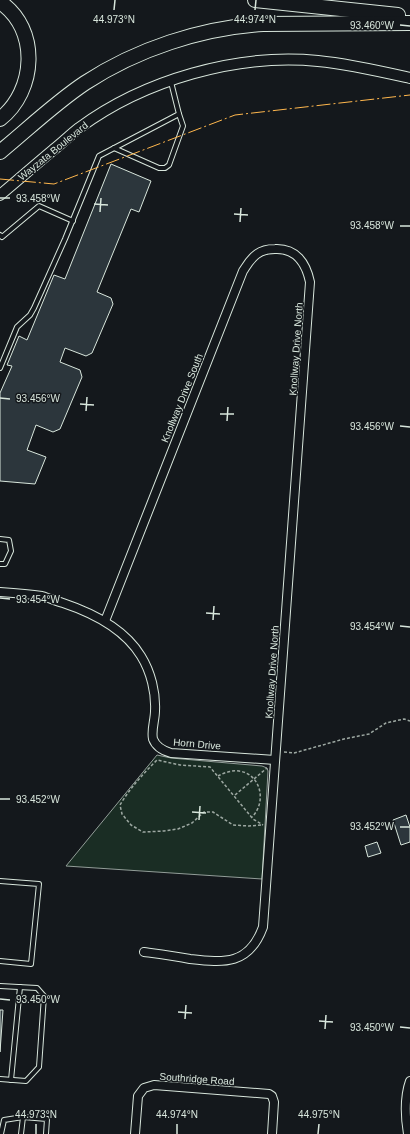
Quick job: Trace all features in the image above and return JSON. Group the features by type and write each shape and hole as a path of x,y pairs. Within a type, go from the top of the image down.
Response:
{"highway":[{"path":"255,0 410,16"},
{"path":"0,2 12,12 22,26 28,43 29,60 27,75 19,98 9,112 0,119"},
{"path":"0,152 64,98 86,82 126,60 153,48 186,37 218,29 244,25 410,23"}],"street":[{"name":"Wayzata Boulevard","path":"0,195 78,128 112,107 146,90 197,72 253,62 283,60 317,61 354,66 410,78"},
{"name":"Knollway Drive South","path":"105,621 243,271 250,260 258,253 269,249 281,249 291,252 299,258 308,271 310,282"},
{"name":"Knollway Drive North","path":"144,952 211,962 234,960 244,955 253,947 260,937 263,927 310,282"},
{"name":"Horn Drive","path":"0,592 43,596 72,606 105,621 133,645 142,656 152,682 155,711 153,731 154,739 157,746 164,751 171,753 275,756"},
{"path":"408,1134 406,1102 410,1081"},
{"name":"Southridge Road","path":"135,1134 138,1096 144,1088 154,1085 268,1094 272,1096 274,1102 272,1134"}],"lane":[{"path":"114,148 159,168 165,168 169,165 183,126 171,81"},
{"path":"0,368 17,327 30,316 32,312 73,221 99,156 179,114"},
{"path":"0,235 2,237 39,206 73,221"},
{"path":"0,539 9,540 11,551 5,564 0,564"},
{"path":"0,881 39,884 31,964 0,962"},
{"path":"0,986 37,988 44,996 39,1067 26,1081 0,1079"},
{"path":"11,1080 20,987"},
{"path":"1,1134 4,1120 23,1117 47,1119 46,1134"},
{"path":"21,1134 23,1117"}],"path":[{"path":"234,795 255,779 275,756 294,753 344,739 369,734 386,723 404,719 410,721"},
{"path":"261,825 252,817 210,767 180,765 157,760 124,797 120,805 122,814 131,825 143,832 178,830 192,823 204,812 213,812 233,825 249,826 271,825"},
{"path":"218,776 238,770 245,772 255,779 260,790 260,798 257,812 252,817"}],"green space":[{"path":"157,755 171,758 262,766 267,768 262,879 66,866"}],"building":[{"path":"111,164 151,181 139,212 131,209 97,292 111,298 113,304 92,353 86,356 65,348 60,362 80,370 82,377 60,429 53,432 36,425 27,450 46,457 35,484 0,481 0,393 12,366 7,365 19,336 27,340 54,275 65,279"},
{"path":"406,815 410,827 410,842 401,845 393,820"},
{"path":"377,842 381,853 368,857 365,846"},
{"path":"0,1010 3,1010 0,1052"}],"power":[{"path":"0,179 54,184 235,115 410,95"}]}
